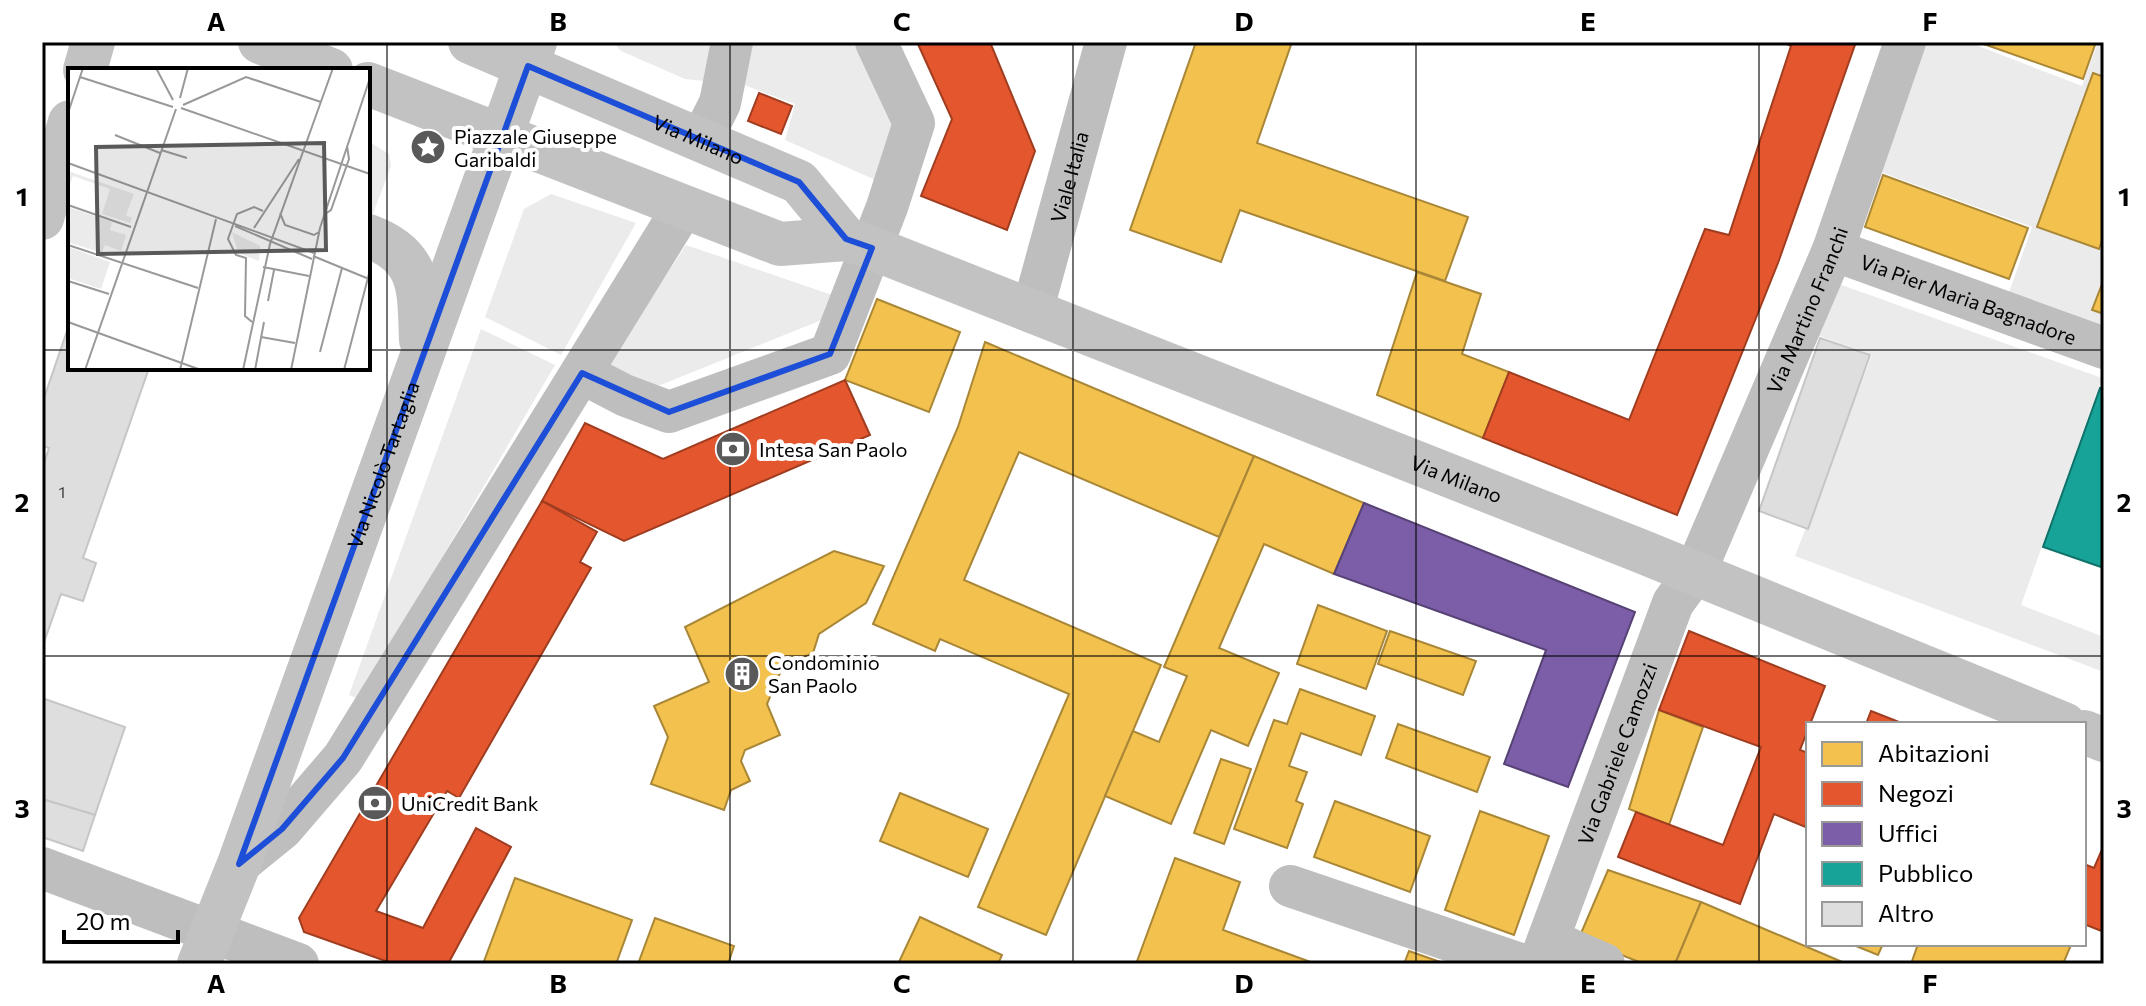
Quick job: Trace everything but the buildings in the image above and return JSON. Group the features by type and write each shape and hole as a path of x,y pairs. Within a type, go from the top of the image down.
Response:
{"main road":[{"path":"86,68 93,42"},
{"path":"260,42 326,68"},
{"path":"470,42 532,54"},
{"name":"Via Nicolò Tartaglia","path":"205,949 239,864 532,54"},
{"name":"Via Milano","path":"532,54 799,182 859,244"},
{"path":"370,85 502,136"},
{"path":"55,185 68,130"},
{"name":"Via Milano","path":"502,136 780,244 859,244 1695,573 2059,722"},
{"path":"370,237 400,251 419,281 422,358"}],"street":[{"name":"Via Milano","path":"708,127 720,103 732,42"},
{"path":"676,219 582,373 624,395 669,412 830,354 859,244 914,123 876,42"},
{"name":"Viale Italia","path":"1032,312 1106,42"},
{"name":"Via Martino Franchi","path":"1695,573 1833,250 1905,42"},
{"name":"Via Pier Maria Bagnadore","path":"1833,250 2104,348"},
{"name":"Via Nicolò Tartaglia","path":"239,864 282,829 343,758 582,373"},
{"name":"Via Gabriele Camozzi","path":"1536,956 1673,603 1695,573"},
{"path":"42,868 205,949 298,964"},
{"path":"1290,886 1536,956 1604,964"}],"highlighted area":[{"path":"528,66 799,182 846,239 872,248 830,354 669,412 582,373 343,758 282,829 239,864"}],"shaded area":[{"path":"613,42 859,42 901,125 880,182 785,140 795,104 744,85 685,79 621,51"},
{"path":"1920,42 1968,42 2082,86 2098,42 2104,42 2104,334 2007,298 2032,227 1875,170"},
{"path":"370,142 389,154 391,166 371,219"},
{"path":"551,194 636,223 561,355 485,317 524,209"},
{"path":"686,245 832,295 824,319 653,388 605,368"},
{"path":"1836,283 2102,378 2021,605 2104,637 2104,672 1795,556 1872,355 1817,335"},
{"path":"481,329 555,365 359,699 349,695"}],"place":[{"name":"Piazzale Giuseppe Garibaldi","path":"428,147"},
{"name":"Intesa San Paolo","path":"733,449"},
{"name":"Condominio San Paolo","path":"742,674"},
{"name":"UniCredit Bank","path":"375,803"}]}
